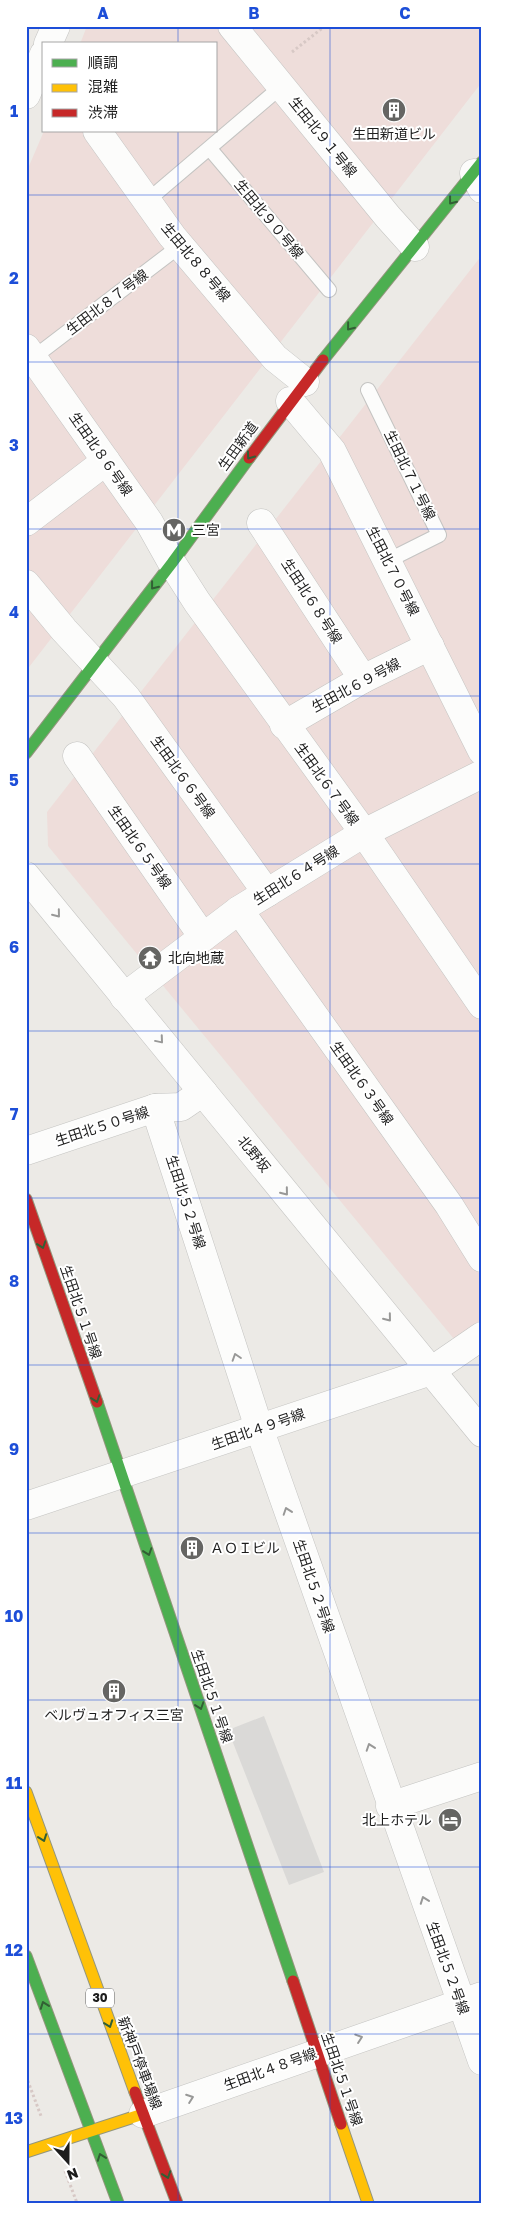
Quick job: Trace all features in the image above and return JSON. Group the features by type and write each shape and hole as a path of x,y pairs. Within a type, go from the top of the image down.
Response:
{"street":[{"path":"49,42 56,26"},
{"name":"生田北９１号線","path":"232,26 388,217 415,247"},
{"path":"26,95 42,59"},
{"name":"生田北８８号線","path":"98,132 172,236 275,358 297,392"},
{"name":"生田新道","path":"26,753 172,563 297,392 415,247 479,175"},
{"name":"生田北８６号線","path":"30,353 149,522 172,563"},
{"name":"生田北７０号線","path":"297,392 332,451 482,751"},
{"path":"26,522 106,461"},
{"name":"生田北６８号線","path":"261,522 363,679"},
{"name":"生田北６７号線","path":"172,563 284,725 364,833 482,1005"},
{"name":"生田北６６号線","path":"26,584 94,664 126,698 267,893"},
{"name":"生田北６９号線","path":"284,725 363,679 430,646"},
{"name":"生田北６５号線","path":"77,756 203,937"},
{"name":"生田北６４号線","path":"124,997 240,910 267,893 364,833 482,774"},
{"name":"北野坂","path":"26,876 482,1433"},
{"name":"生田北６３号線","path":"240,910 449,1206 482,1258"},
{"name":"生田北５０号線","path":"26,1151 156,1108 181,1108 203,1092"},
{"name":"生田北５２号線","path":"156,1108 259,1428 390,1806 471,2000 482,2061"},
{"name":"生田北５１号線","path":"26,1199 122,1475 368,2203"},
{"name":"生田北４９号線","path":"26,1506 431,1371 482,1336"},
{"path":"390,1806 482,1776"},
{"name":"新神戸停車場線","path":"26,1792 177,2203"},
{"path":"26,1956 118,2203"},
{"name":"生田北４８号線","path":"143,2114 471,2000"},
{"path":"26,2152 143,2114"}],"lane":[{"path":"147,201 210,149 276,78"},
{"name":"生田北９０号線","path":"210,149 329,290"},
{"name":"生田北８７号線","path":"30,353 181,245"},
{"name":"生田北７１号線","path":"368,390 439,535 387,561"}],"path":[{"path":"276,78 325,26"},
{"path":"26,2076 42,2118"},
{"path":"62,2163 77,2203"}],"shaded area":[{"path":"87,26 482,26 482,82 26,671 26,173 44,132 218,132 218,42 81,42"},
{"path":"482,255 482,1320 454,1339 48,846 47,812"},
{"path":"264,1716 324,1872 289,1885 228,1730"}],"traffic: fast":[{"path":"323,360 482,162"},
{"path":"26,753 172,563 249,458"},
{"path":"97,1402 293,1981"},
{"path":"26,1956 118,2203"}],"traffic: slow":[{"path":"26,1792 135,2092"},
{"path":"26,2152 143,2114"},
{"path":"341,2124 368,2203"}],"traffic: jam":[{"path":"249,458 323,360"},
{"path":"26,1199 97,1402"},
{"path":"293,1981 341,2124"},
{"path":"135,2092 177,2203"}],"place":[{"name":"生田新道ビル","path":"394,110"},
{"name":"三宮","path":"174,530"},
{"name":"北向地蔵","path":"150,958"},
{"name":"ＡＯＩビル","path":"192,1548"},
{"name":"ベルヴュオフィス三宮","path":"114,1691"},
{"name":"北上ホテル","path":"450,1820"}]}
